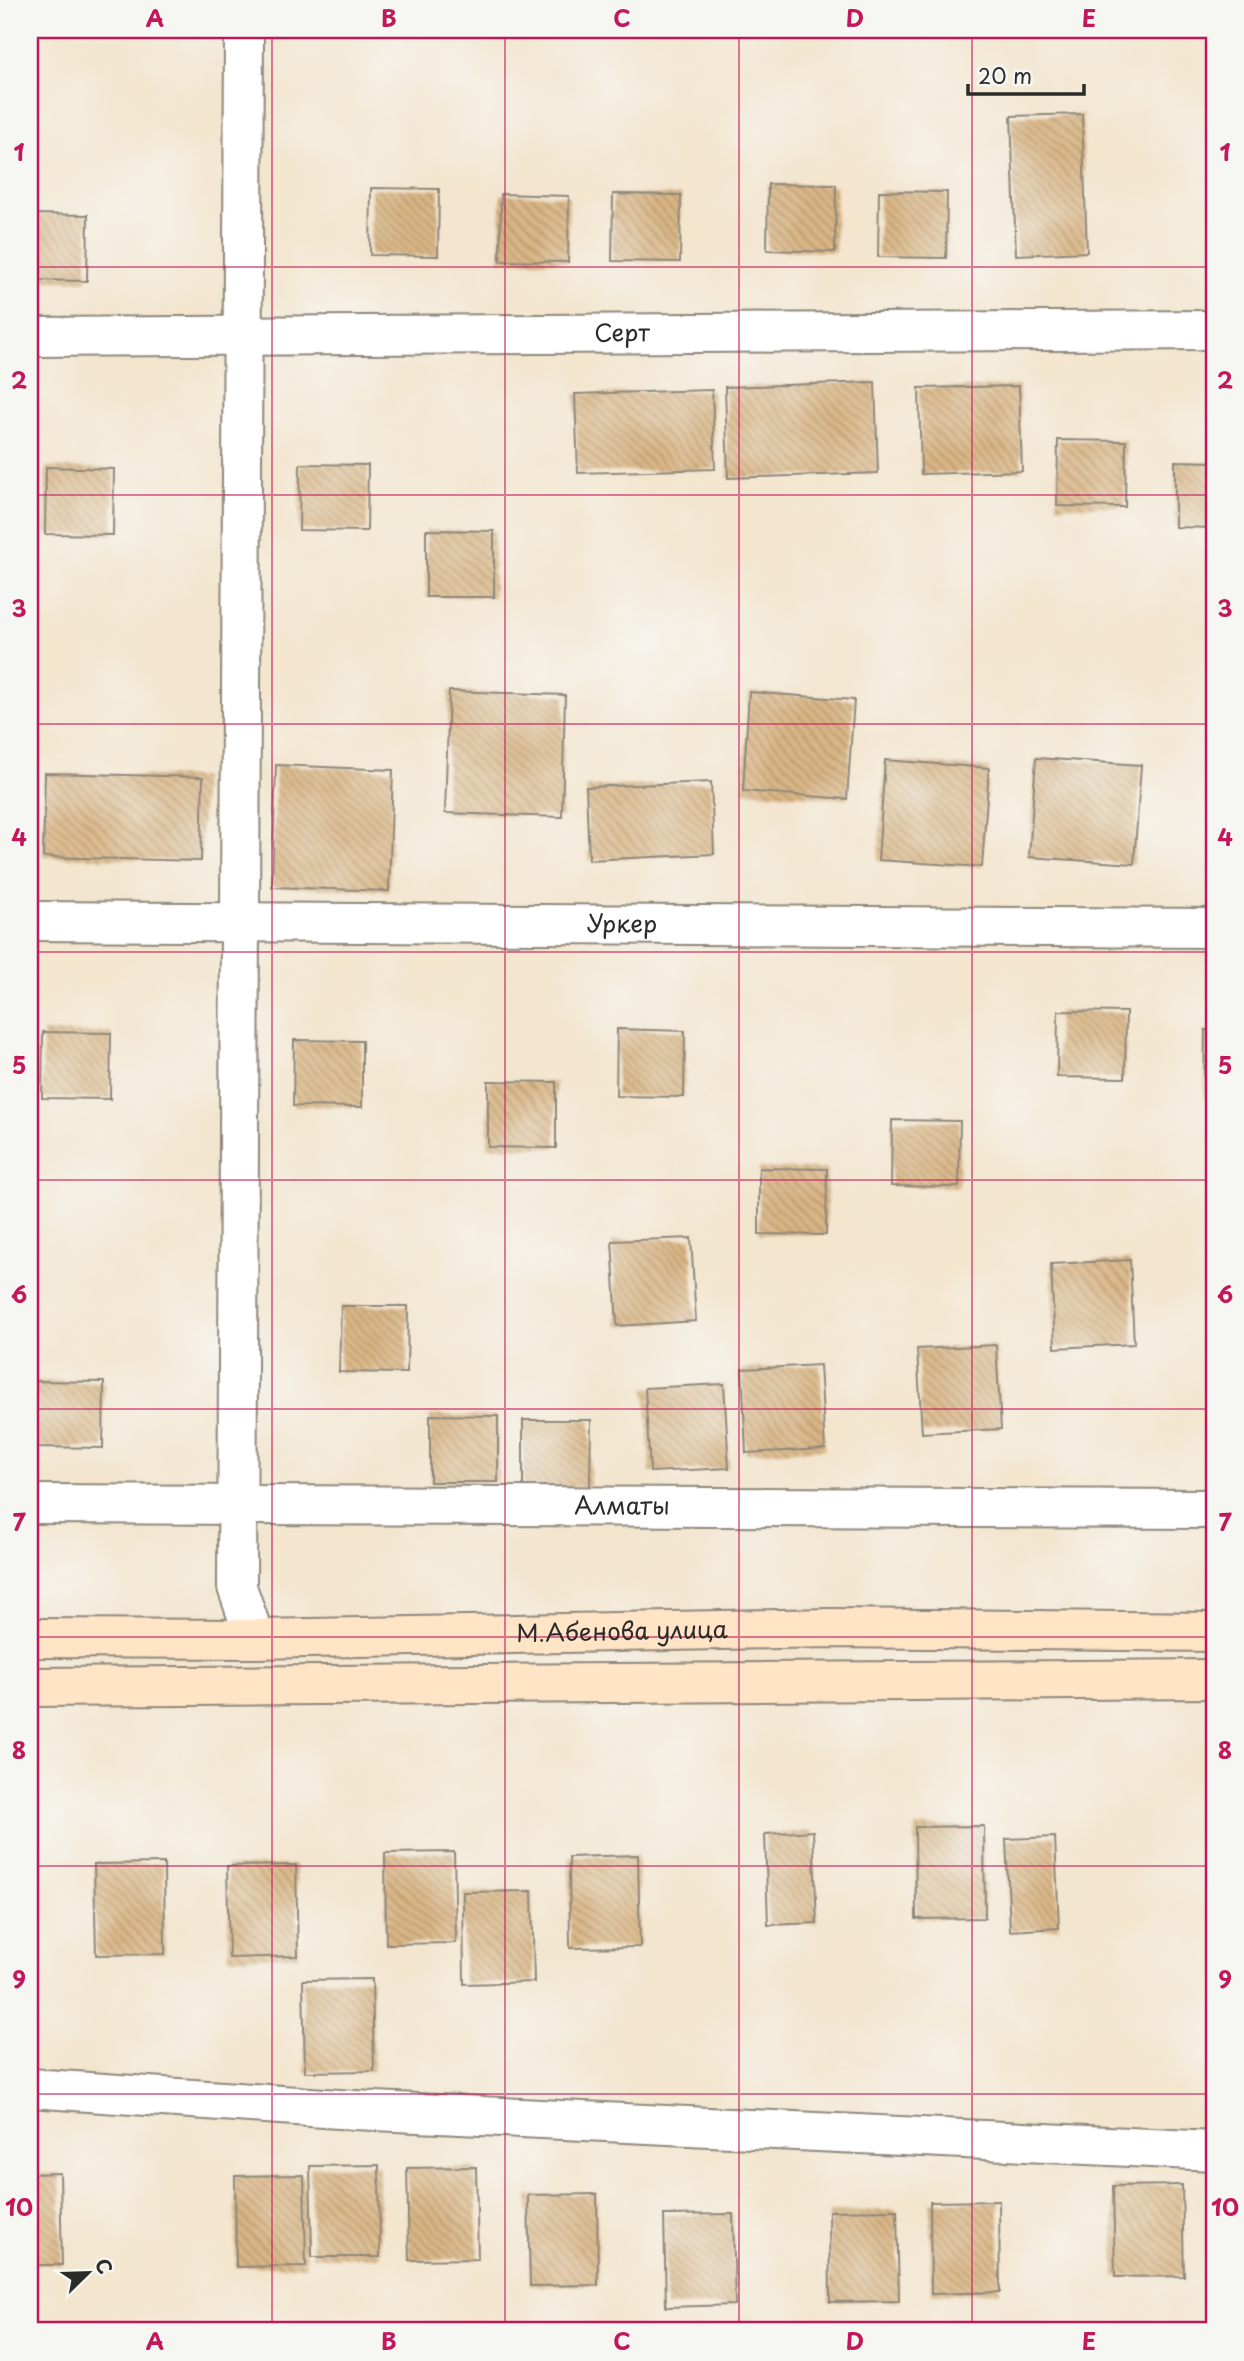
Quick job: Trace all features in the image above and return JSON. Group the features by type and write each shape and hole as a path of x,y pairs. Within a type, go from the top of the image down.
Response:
{"main road":[{"name":"М.Абенова улица","path":"30,1638 255,1639 830,1628 1214,1632"},
{"path":"30,1687 1214,1679"}],"street":[{"path":"244,30 237,1587 255,1639"},
{"name":"Серт","path":"30,337 1214,330"},
{"name":"Уркер","path":"30,921 1214,928"},
{"name":"Алматы","path":"30,1504 1214,1509"},
{"path":"30,2088 354,2110 1214,2151"}],"building":[{"path":"1082,114 1087,252 1016,255 1011,116"},
{"path":"768,184 836,185 835,252 767,250"},
{"path":"371,188 439,189 438,256 370,255"},
{"path":"879,191 947,192 946,258 878,257"},
{"path":"501,194 569,196 568,262 500,261"},
{"path":"613,194 681,195 680,262 612,261"},
{"path":"30,214 88,215 87,281 30,280"},
{"path":"875,382 878,473 728,478 725,387"},
{"path":"1019,386 1022,471 921,474 919,388"},
{"path":"712,390 715,469 578,473 575,394"},
{"path":"1058,440 1126,441 1125,507 1057,506"},
{"path":"1175,461 1214,462 1214,528 1175,527"},
{"path":"300,464 368,465 367,531 299,530"},
{"path":"46,467 114,469 113,535 45,534"},
{"path":"426,530 494,531 494,597 426,597"},
{"path":"449,691 565,695 562,817 445,813"},
{"path":"749,692 854,700 847,799 743,791"},
{"path":"1036,758 1141,765 1134,864 1029,857"},
{"path":"885,760 989,768 982,867 878,860"},
{"path":"276,765 393,770 389,891 272,887"},
{"path":"45,773 203,777 201,861 43,857"},
{"path":"711,782 714,854 589,860 586,787"},
{"path":"1058,1011 1126,1012 1125,1078 1057,1077"},
{"path":"617,1029 685,1031 684,1097 616,1096"},
{"path":"1205,1030 1214,1031 1214,1097 1204,1097"},
{"path":"43,1032 111,1033 110,1099 42,1098"},
{"path":"294,1040 362,1041 362,1107 293,1106"},
{"path":"488,1081 556,1082 556,1148 488,1147"},
{"path":"892,1120 960,1121 959,1187 891,1186"},
{"path":"759,1168 827,1169 826,1235 759,1234"},
{"path":"691,1238 696,1321 617,1326 612,1241"},
{"path":"1130,1260 1134,1344 1055,1348 1051,1264"},
{"path":"341,1306 408,1306 407,1373 339,1372"},
{"path":"996,1345 1001,1429 922,1433 917,1349"},
{"path":"820,1365 825,1449 746,1453 742,1369"},
{"path":"36,1381 104,1382 103,1448 35,1447"},
{"path":"724,1384 729,1468 650,1472 645,1388"},
{"path":"430,1415 498,1416 498,1482 430,1482"},
{"path":"523,1420 591,1420 590,1487 523,1486"},
{"path":"984,1826 985,1918 916,1919 915,1827"},
{"path":"813,1831 817,1923 768,1925 765,1834"},
{"path":"1055,1837 1059,1928 1010,1931 1006,1839"},
{"path":"454,1852 456,1943 386,1944 385,1853"},
{"path":"638,1855 640,1947 570,1948 569,1857"},
{"path":"164,1863 165,1954 96,1955 94,1864"},
{"path":"296,1865 298,1956 229,1958 227,1866"},
{"path":"532,1891 534,1982 464,1984 463,1892"},
{"path":"372,1979 374,2071 305,2072 303,1980"},
{"path":"379,2165 380,2257 312,2257 310,2166"},
{"path":"476,2167 478,2259 409,2260 407,2168"},
{"path":"60,2173 62,2265 30,2265 30,2174"},
{"path":"304,2175 306,2266 236,2267 235,2176"},
{"path":"1182,2185 1184,2276 1115,2277 1113,2186"},
{"path":"597,2194 598,2285 530,2286 528,2195"},
{"path":"999,2201 1000,2292 931,2294 930,2202"},
{"path":"897,2210 899,2301 830,2302 829,2211"},
{"path":"733,2214 735,2305 666,2307 664,2215"}]}
